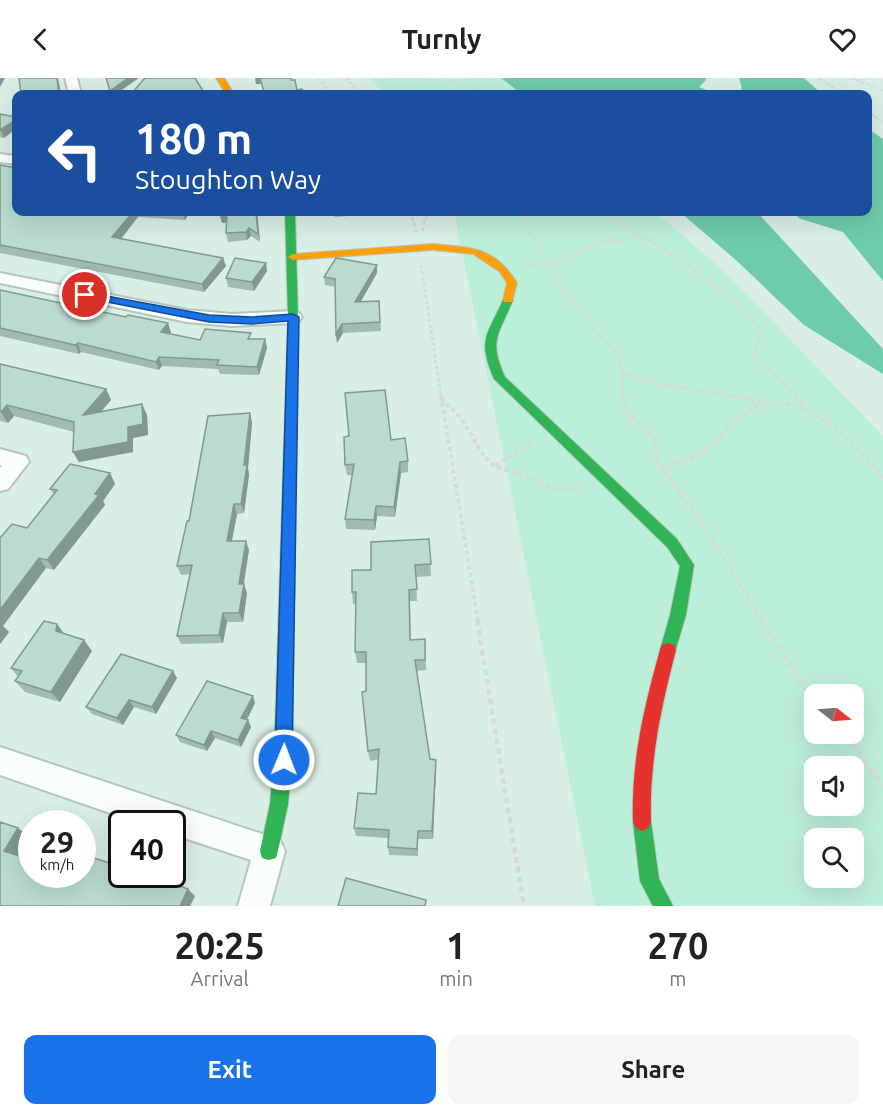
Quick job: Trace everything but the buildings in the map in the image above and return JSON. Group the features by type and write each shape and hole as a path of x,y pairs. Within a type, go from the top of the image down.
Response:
{"street":[{"path":"254,906 279,804 284,760 293,317 290,216"},
{"path":"293,257 419,242 476,251 504,270 512,283 510,296 488,339 492,362 500,380 672,543 687,565 678,615 648,725 639,788 650,881 663,906"},
{"path":"0,278 188,316 232,320 293,317"},
{"path":"0,457 18,462 0,483"},
{"path":"0,761 269,851"}],"path":[{"path":"346,78 357,90"},
{"path":"376,78 392,90"},
{"path":"442,78 483,90"},
{"path":"819,78 837,90"},
{"path":"852,78 883,92"},
{"path":"411,216 419,242 423,287 524,906"},
{"path":"419,242 427,216"},
{"path":"519,216 548,263 598,335 616,353 622,372 624,407 627,414 653,436 657,459 662,468 709,532 804,687"},
{"path":"613,216 616,221 665,249 745,310 759,329 758,346 753,356 755,363 775,373 803,405 844,434 883,477"},
{"path":"504,270 570,258 581,250 609,241 643,237"},
{"path":"622,372 638,380 710,391 774,406 803,405"},
{"path":"441,398 460,417 484,456 494,466 537,480 554,489 581,489 606,480"},
{"path":"662,468 692,458 713,444 732,426 735,419 761,403"},
{"path":"494,466 505,462 519,447 557,434"},
{"path":"857,744 883,785"}],"shaded area":[{"path":"369,78 503,78 517,90 380,90"},
{"path":"501,78 706,78 699,87 707,90 517,90"},
{"path":"739,78 804,78 818,90 740,90 742,89"},
{"path":"872,131 883,139 883,281 843,232 797,216 872,216"},
{"path":"455,216 661,216 730,277 883,436 883,906 595,906"},
{"path":"685,216 761,216 883,349 883,374 804,325 737,261"}],"traffic: fast":[{"path":"269,851 279,804 283,760 293,317 290,216"},
{"path":"508,300 493,330 489,345 500,379 672,543 687,565 678,615 668,650"},
{"path":"642,822 650,881 663,906"}],"traffic: slow":[{"path":"220,78 228,90"},
{"path":"293,257 433,247 476,251 504,270 512,283 508,300"}],"traffic: jam":[{"path":"642,822 644,756 668,650"}],"route":[{"path":"85,295 188,316 232,320 293,317 284,760"}]}
